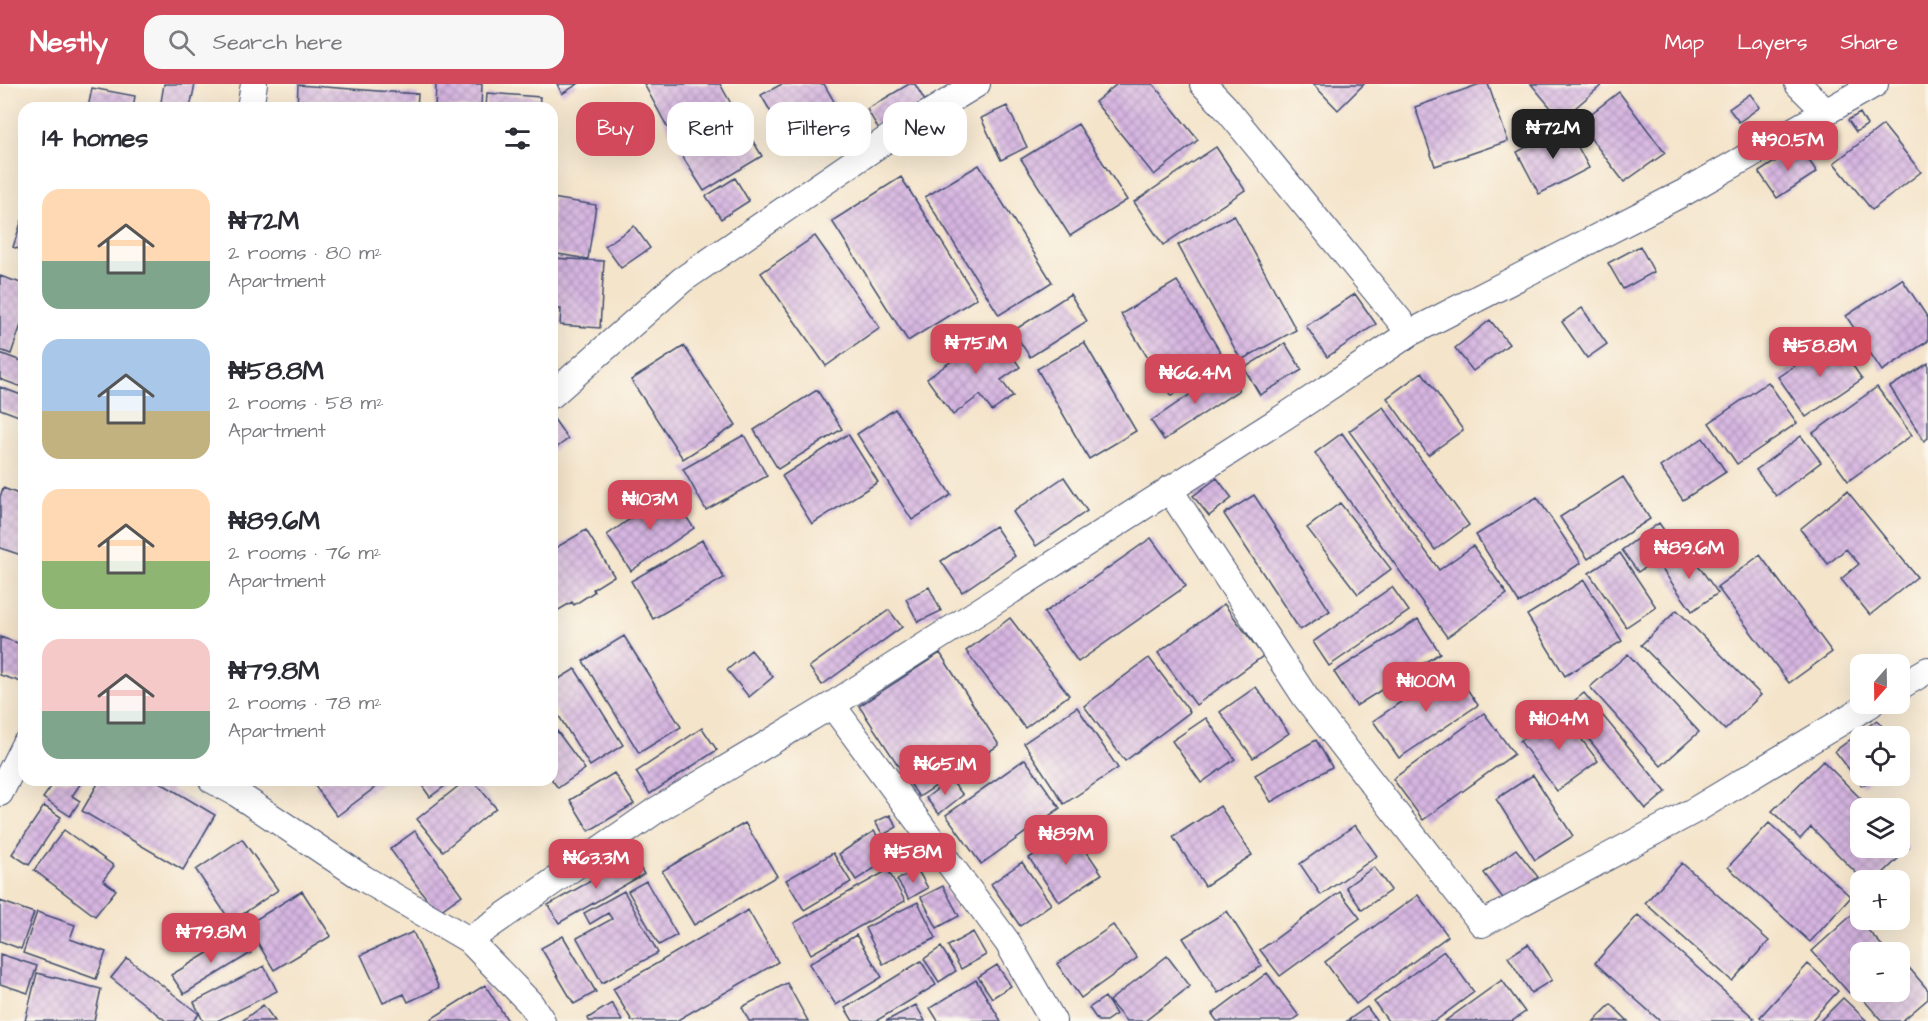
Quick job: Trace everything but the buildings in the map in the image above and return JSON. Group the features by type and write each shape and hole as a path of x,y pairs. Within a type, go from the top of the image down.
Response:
{"street":[{"path":"251,102 254,84"},
{"path":"558,391 682,280 893,135 977,84"},
{"path":"1203,84 1225,107 1410,333"},
{"path":"1798,84 1826,112"},
{"path":"469,940 655,811 832,705 1287,415 1410,333 1685,192 1875,84"},
{"path":"1169,489 1306,698 1482,924 1697,809 1854,714"},
{"path":"1910,681 1928,670"},
{"path":"832,705 1008,943 1053,1021"},
{"path":"0,793 18,758"},
{"path":"223,786 363,878 469,940 530,1003 542,1021"}]}
